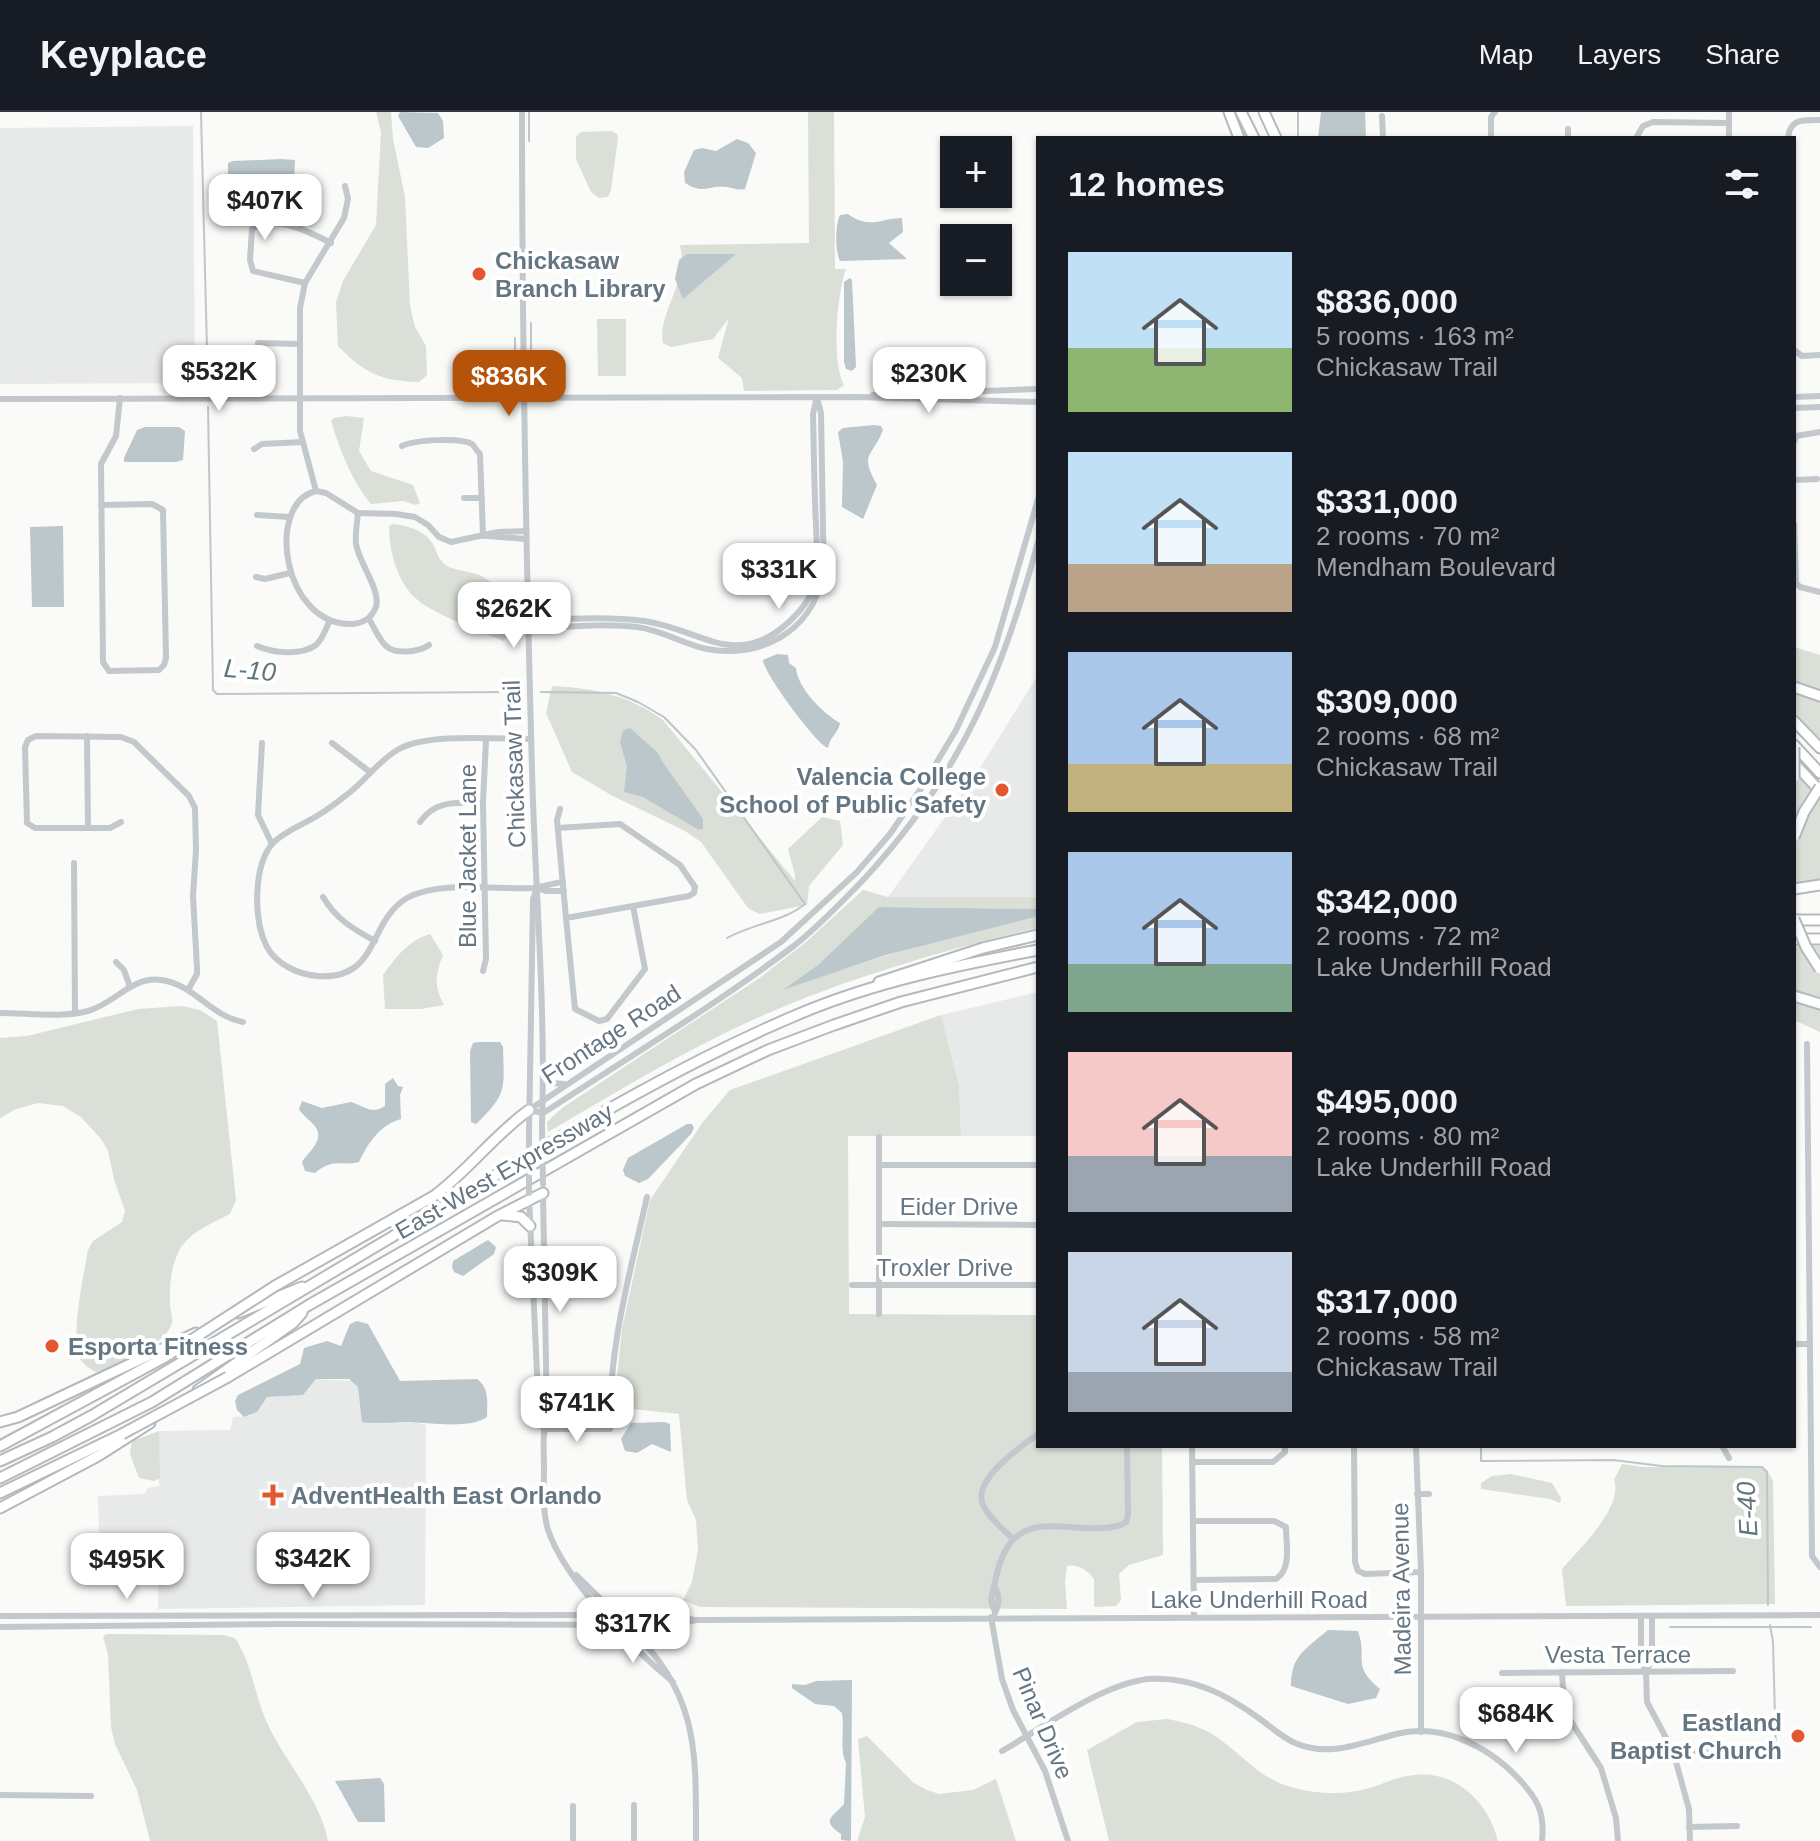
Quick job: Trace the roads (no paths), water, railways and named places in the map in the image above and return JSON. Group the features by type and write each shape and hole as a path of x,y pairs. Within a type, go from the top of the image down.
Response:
{"highway":[{"path":"1229,112 1238,136"},
{"path":"1241,112 1253,136"},
{"path":"1264,112 1275,136"},
{"path":"1796,688 1820,696"},
{"path":"1796,723 1820,748"},
{"path":"1796,748 1820,773"},
{"path":"1796,765 1820,789 1804,812 1796,832"},
{"path":"1796,889 1820,885"},
{"path":"1796,920 1820,920"},
{"path":"1796,924 1820,969"},
{"path":"802,1013 898,975 983,948 1036,935"},
{"path":"1796,939 1820,939"},
{"name":"East-West Expressway","path":"0,1461 91,1416 492,1177 669,1076 802,1013 883,986 1036,950"},
{"name":"East-West Expressway","path":"0,1478 152,1402 309,1305 696,1084 756,1056 901,1002 1036,968"},
{"path":"1796,997 1820,1004"},
{"path":"0,1446 165,1357 275,1286 434,1196 502,1131 529,1110"},
{"path":"0,1493 122,1434 228,1377 543,1188"},
{"path":"499,1216 516,1216 530,1226"},
{"path":"0,1424 247,1309 321,1281"},
{"path":"0,1508 98,1456 141,1429 293,1323 309,1305"}],"street":[{"name":"Chickasaw Trail","path":"522,112 526,535 543,1113 547,1407 544,1429 545,1518 554,1542 579,1587 673,1682"},
{"path":"1491,136 1491,117 1495,112"},
{"path":"1729,112 1729,136"},
{"path":"1382,116 1383,136"},
{"path":"1788,136 1795,122 1820,120"},
{"path":"1637,136 1643,126 1653,122 1729,123"},
{"path":"1568,129 1568,136"},
{"path":"316,491 303,442 300,303 305,283 331,243 348,208 345,186"},
{"path":"305,283 253,271 250,260 252,229 260,225 290,226 311,232 331,243"},
{"path":"258,343 299,344"},
{"path":"1796,352 1802,356 1820,355"},
{"path":"857,397 891,393 1036,389"},
{"path":"1796,397 1820,396"},
{"path":"0,399 857,397 1036,402"},
{"path":"101,505 152,504 160,506 163,512 166,658 163,667 156,671 111,671 103,665 101,505 101,464 116,436 120,398"},
{"path":"528,625 590,617 641,621 670,627 704,641 727,644 759,641 775,633 806,605 817,572 813,414 817,398"},
{"path":"1796,408 1820,407"},
{"path":"1796,436 1820,432"},
{"path":"402,446 410,441 462,440 473,445 480,454 483,536"},
{"path":"254,449 262,444 303,442"},
{"path":"1796,480 1817,479"},
{"path":"358,513 356,542 364,570 375,589 376,605 369,619 357,624 329,622 314,612 303,599 290,573 289,517 299,499 316,491 326,493 358,513 410,515 425,523 439,537 451,542 498,532 526,535"},
{"path":"464,498 482,498"},
{"name":"Frontage Road","path":"529,1110 781,942 857,872 890,834 956,730 995,647 1036,506"},
{"path":"257,515 289,517"},
{"name":"Frontage Road","path":"529,1110 543,1113 797,943 881,860 912,823 968,737 999,669 1036,549"},
{"path":"256,577 265,579 290,573"},
{"path":"1796,583 1820,592"},
{"path":"369,619 385,646 393,650 422,650 429,645"},
{"path":"257,646 269,652 303,651 318,644 329,622"},
{"path":"121,822 110,828 35,828 27,823 25,747 28,740 36,736 121,737 134,742 189,796 195,808 193,896 197,974 188,990"},
{"path":"87,736 88,828"},
{"path":"531,739 422,740 400,748 331,806 272,844 259,872 258,913 266,946 277,960 314,976 338,976 359,966 395,907 422,891 537,888 563,882"},
{"name":"Blue Jacket Lane","path":"483,971 486,959 483,803 486,740"},
{"path":"262,743 258,815 272,844"},
{"path":"332,743 370,772"},
{"path":"420,822 429,809 483,803"},
{"path":"560,809 558,828 575,1009 601,1021 609,1016 645,969 633,906"},
{"path":"558,828 620,824 680,865 695,884 695,891 689,896 566,918"},
{"path":"74,863 75,1013"},
{"name":"Chickasaw Trail","path":"537,888 533,899 529,1196 539,1418 544,1429"},
{"path":"537,888 564,891"},
{"path":"323,897 343,923 375,941"},
{"path":"116,962 124,970 130,987"},
{"path":"0,1013 75,1013 95,1008 130,987 155,979 174,983 188,990 219,1015 243,1022"},
{"path":"1807,1044 1810,1344 1816,1490 1812,1556 1820,1567"},
{"path":"542,1072 551,1083 568,1083"},
{"path":"879,1137 879,1314"},
{"path":"879,1165 1036,1165"},
{"path":"544,1429 610,1429 611,1380 618,1327 647,1197"},
{"name":"Eider Drive","path":"879,1224 1036,1225"},
{"name":"Troxler Drive","path":"852,1285 1036,1285"},
{"path":"1810,1303 1820,1304"},
{"path":"1796,1344 1810,1344"},
{"path":"1036,1436 989,1475 982,1489 984,1507 1013,1539 1041,1526 1114,1527 1123,1524 1128,1515 1127,1448"},
{"path":"1192,1448 1194,1617"},
{"path":"1192,1462 1273,1462 1285,1452 1285,1448"},
{"path":"1354,1448 1355,1562 1358,1571 1365,1574 1433,1567"},
{"name":"Madeira Avenue","path":"1416,1448 1421,1570 1421,1732"},
{"path":"1723,1448 1729,1458"},
{"path":"1417,1494 1429,1494"},
{"path":"1193,1521 1274,1521 1286,1527 1286,1570 1282,1576 1276,1579 1194,1580"},
{"name":"Pinar Drive","path":"1013,1539 1002,1556 991,1592 1002,1679 1013,1710 1045,1771 1068,1841"},
{"name":"Chickasaw Trail","path":"571,1571 652,1650 673,1682 687,1717 694,1752 696,1841"},
{"path":"581,1615 589,1606 589,1597"},
{"path":"340,1624 360,1615"},
{"path":"412,1624 431,1615"},
{"name":"Lake Underhill Road","path":"0,1616 618,1615 677,1616 697,1620"},
{"name":"Lake Underhill Road","path":"0,1627 663,1625 697,1620 994,1615 1820,1615"},
{"path":"199,1616 199,1625"},
{"path":"1641,1617 1641,1659 1646,1672 1647,1702 1673,1751 1689,1809 1690,1841"},
{"path":"1646,1672 1652,1660 1652,1617"},
{"path":"652,1650 650,1637 663,1625"},
{"name":"Vesta Terrace","path":"1502,1673 1733,1671"},
{"path":"1562,1672 1564,1705 1570,1720 1601,1768 1616,1818 1618,1841"},
{"path":"1002,1751 1110,1689 1148,1679 1178,1679 1206,1686 1236,1701 1293,1743 1320,1750 1339,1750 1400,1733 1421,1732 1458,1737 1486,1750 1503,1763 1540,1805 1542,1841"},
{"path":"1673,1751 1734,1751"},
{"path":"0,1795 91,1796"},
{"path":"634,1805 634,1841"},
{"path":"573,1806 573,1841"},
{"path":"1689,1827 1737,1826"}],"waterway":[{"name":"L-10","path":"201,112 208,390"},
{"path":"529,112 529,141"},
{"name":"E-40","path":"1298,112 1298,136"},
{"path":"531,323 531,383"},
{"path":"515,338 515,379"},
{"name":"L-10","path":"208,407 213,690 217,694 515,692"},
{"name":"L-10","path":"541,692 616,693 664,717 696,750 805,904 788,915 727,938"},
{"name":"E-40","path":"1481,1448 1481,1461 1613,1460 1662,1466 1762,1467 1767,1472 1768,1605"},
{"path":"1770,1625 1776,1756"},
{"path":"1670,1627 1811,1627"}],"place":[{"name":"Chickasaw Branch Library","path":"479,274"},
{"name":"Valencia College School of Public Safety","path":"1002,790"},
{"name":"Esporta Fitness","path":"52,1346"},
{"name":"AdventHealth East Orlando","path":"273,1495"},
{"name":"Eastland Baptist Church","path":"1798,1736"}]}
